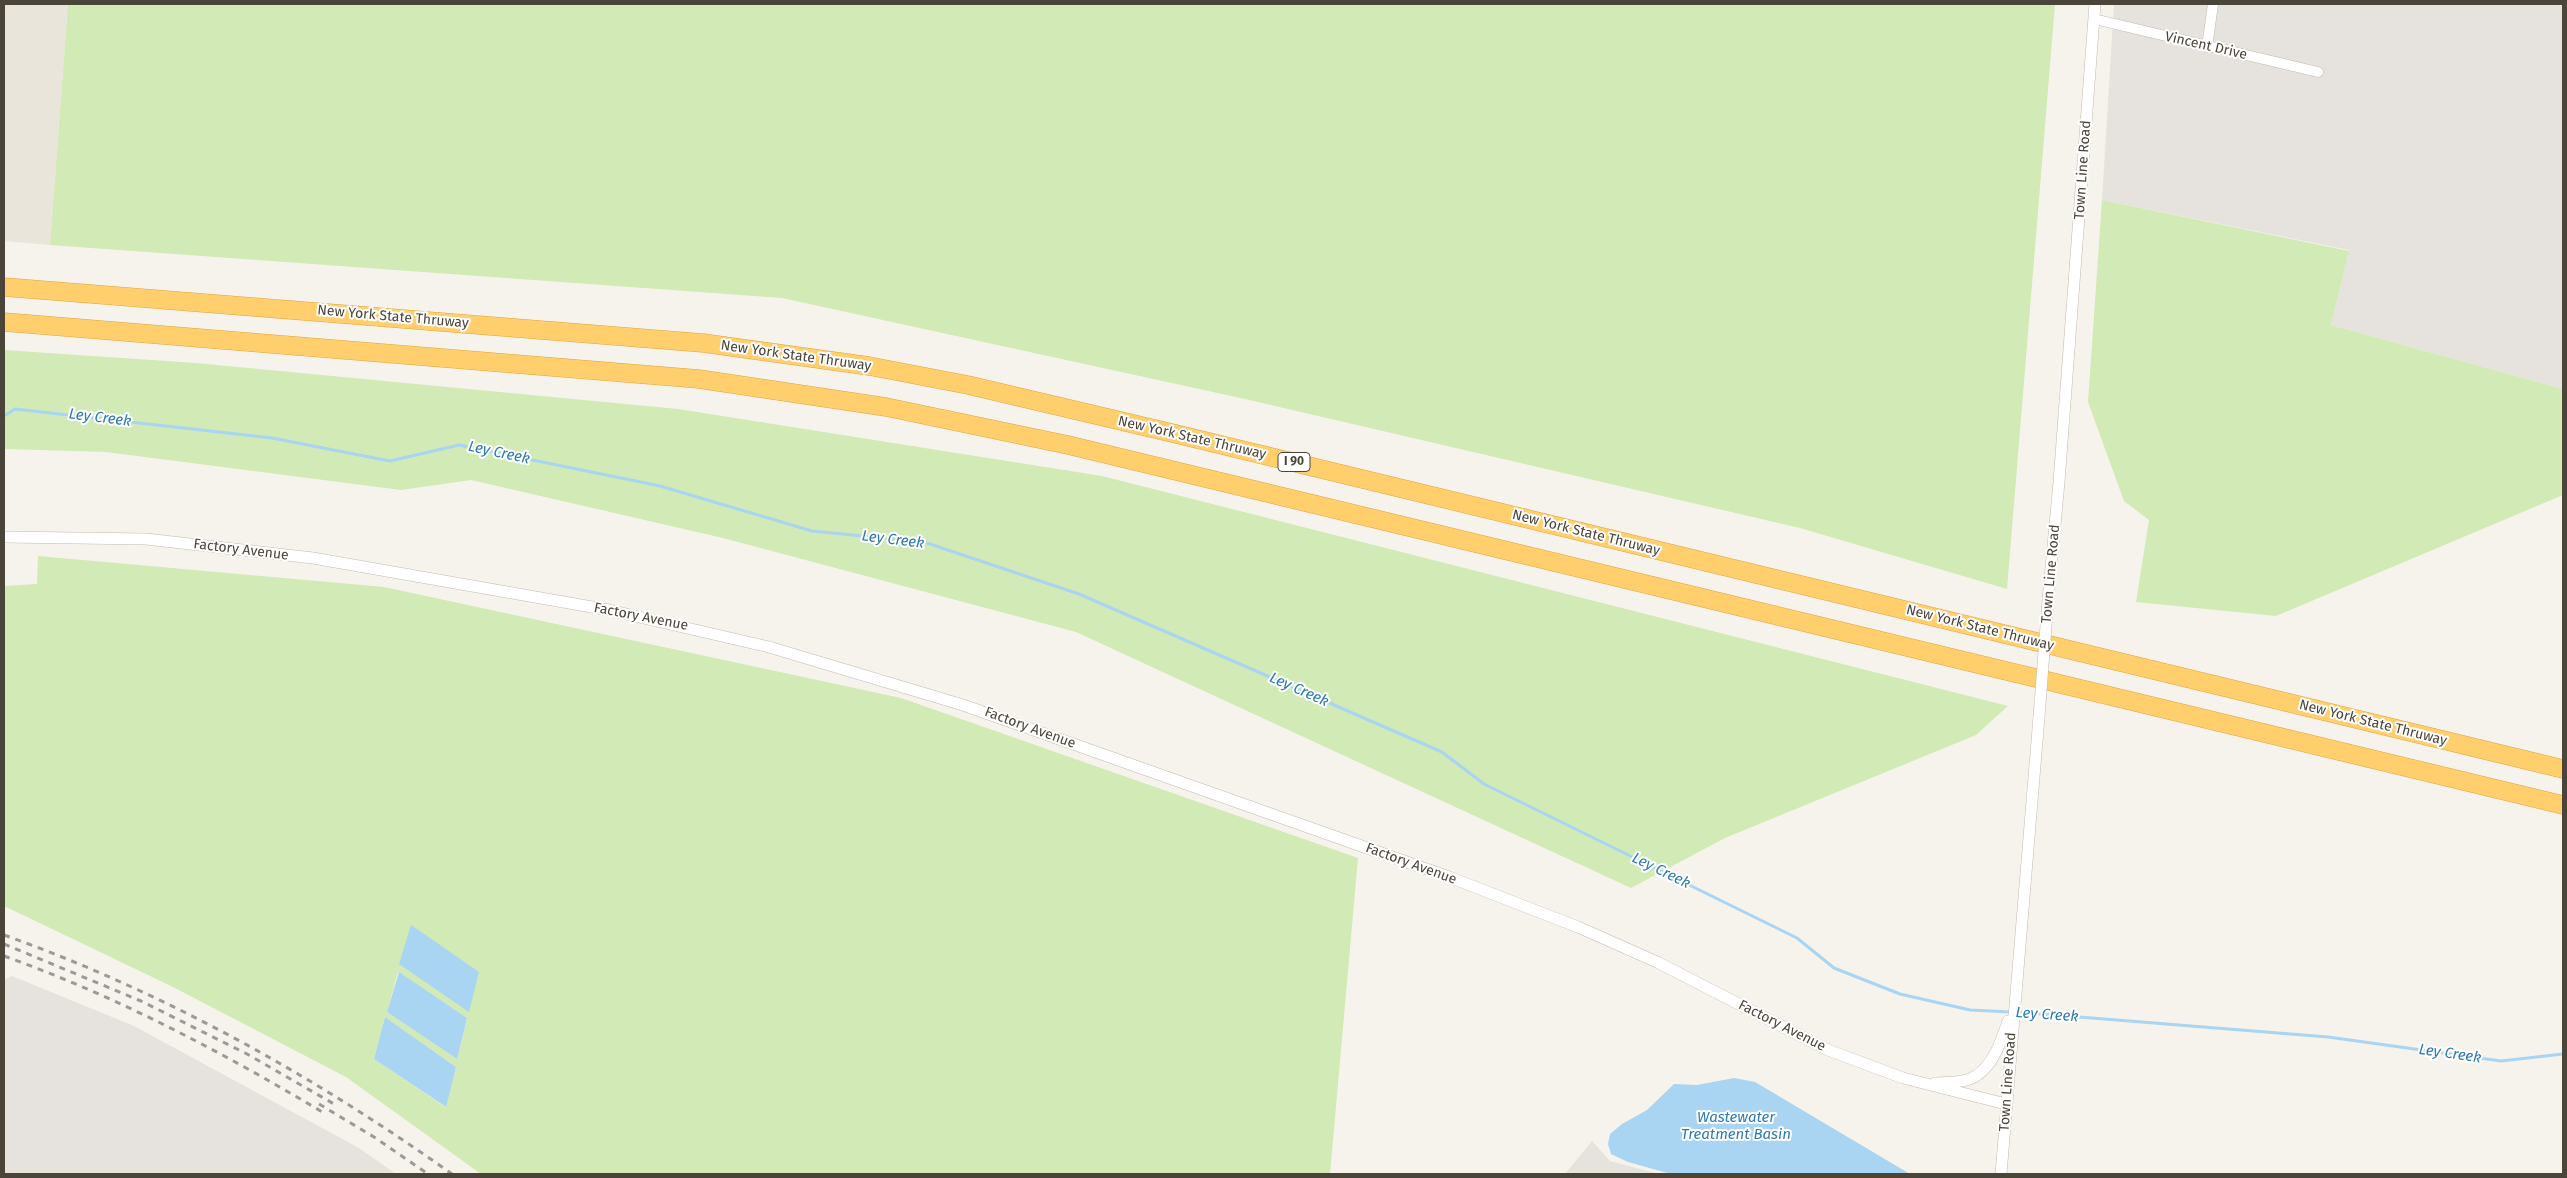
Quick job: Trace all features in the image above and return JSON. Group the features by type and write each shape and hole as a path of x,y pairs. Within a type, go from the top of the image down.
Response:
{"highway":[{"name":"New York State Thruway","path":"4,287 703,343 869,366 968,385 1172,433 2563,769"},
{"path":"4,322 699,379 886,407 1068,445 2563,805"}],"street":[{"name":"Town Line Road","path":"2001,1174 2006,1104 2006,1036 2014,1003 2039,717 2059,482 2095,4"},
{"path":"2207,47 2213,4"},
{"name":"Vincent Drive","path":"2094,19 2318,72"},
{"name":"Factory Avenue","path":"4,537 146,539 313,558 609,610 769,647 964,705 1449,877 1578,927 1657,962 1828,1050 1895,1076 2006,1104"},
{"path":"1927,1084 1969,1080 1981,1073 2006,1036"}],"shaded area":[{"path":"4,4 68,4 50,245 4,241"},
{"path":"2114,4 2563,4 2563,389 2331,325 2349,250 2102,200"},
{"path":"12,976 134,1026 359,1148 396,1174 4,1174 4,980"},
{"path":"1592,1141 1610,1161 1659,1174 1565,1174"}],"green space":[{"path":"68,4 2055,4 2007,589 1800,528 1245,399 782,298 50,245"},
{"path":"2102,200 2349,251 2331,325 2563,389 2563,495 2276,616 2136,602 2149,520 2124,501 2088,402"},
{"path":"4,350 196,363 678,409 1102,476 2008,706 1976,735 1725,838 1631,888 1076,632 723,538 471,480 401,490 106,452 4,449"},
{"path":"38,556 384,587 901,698 1358,858 1330,1174 481,1174 346,1077 171,986 4,906 4,586 37,584","holes":["398,972 467,1018 457,1059 387,1012","385,1017 456,1067 445,1107 374,1059"]}],"water":[{"path":"411,925 479,972 469,1012 399,964"},
{"path":"399,972 467,1018 457,1059 387,1012"},
{"path":"385,1017 456,1067 446,1107 374,1059"},
{"name":"Wastewater Treatment Basin","path":"1734,1078 1755,1082 1910,1174 1671,1174 1628,1162 1611,1154 1608,1144 1610,1134 1622,1124 1647,1110 1674,1084 1697,1085"}],"waterway":[{"name":"Ley Creek","path":"4,416 15,409 272,438 390,461 459,445 660,486 812,531 924,542 1079,594 1442,752 1484,784 1797,938 1834,968 1900,994 1970,1010 2011,1012"},
{"name":"Ley Creek","path":"2017,1012 2328,1037 2501,1061 2563,1054"}],"railway":[{"path":"4,935 122,983 236,1039 346,1103 452,1174"},
{"path":"4,944 141,1001 247,1054 334,1104"},
{"path":"4,956 128,1007 247,1068 324,1113"},
{"path":"319,1104 374,1137 428,1174"}]}
